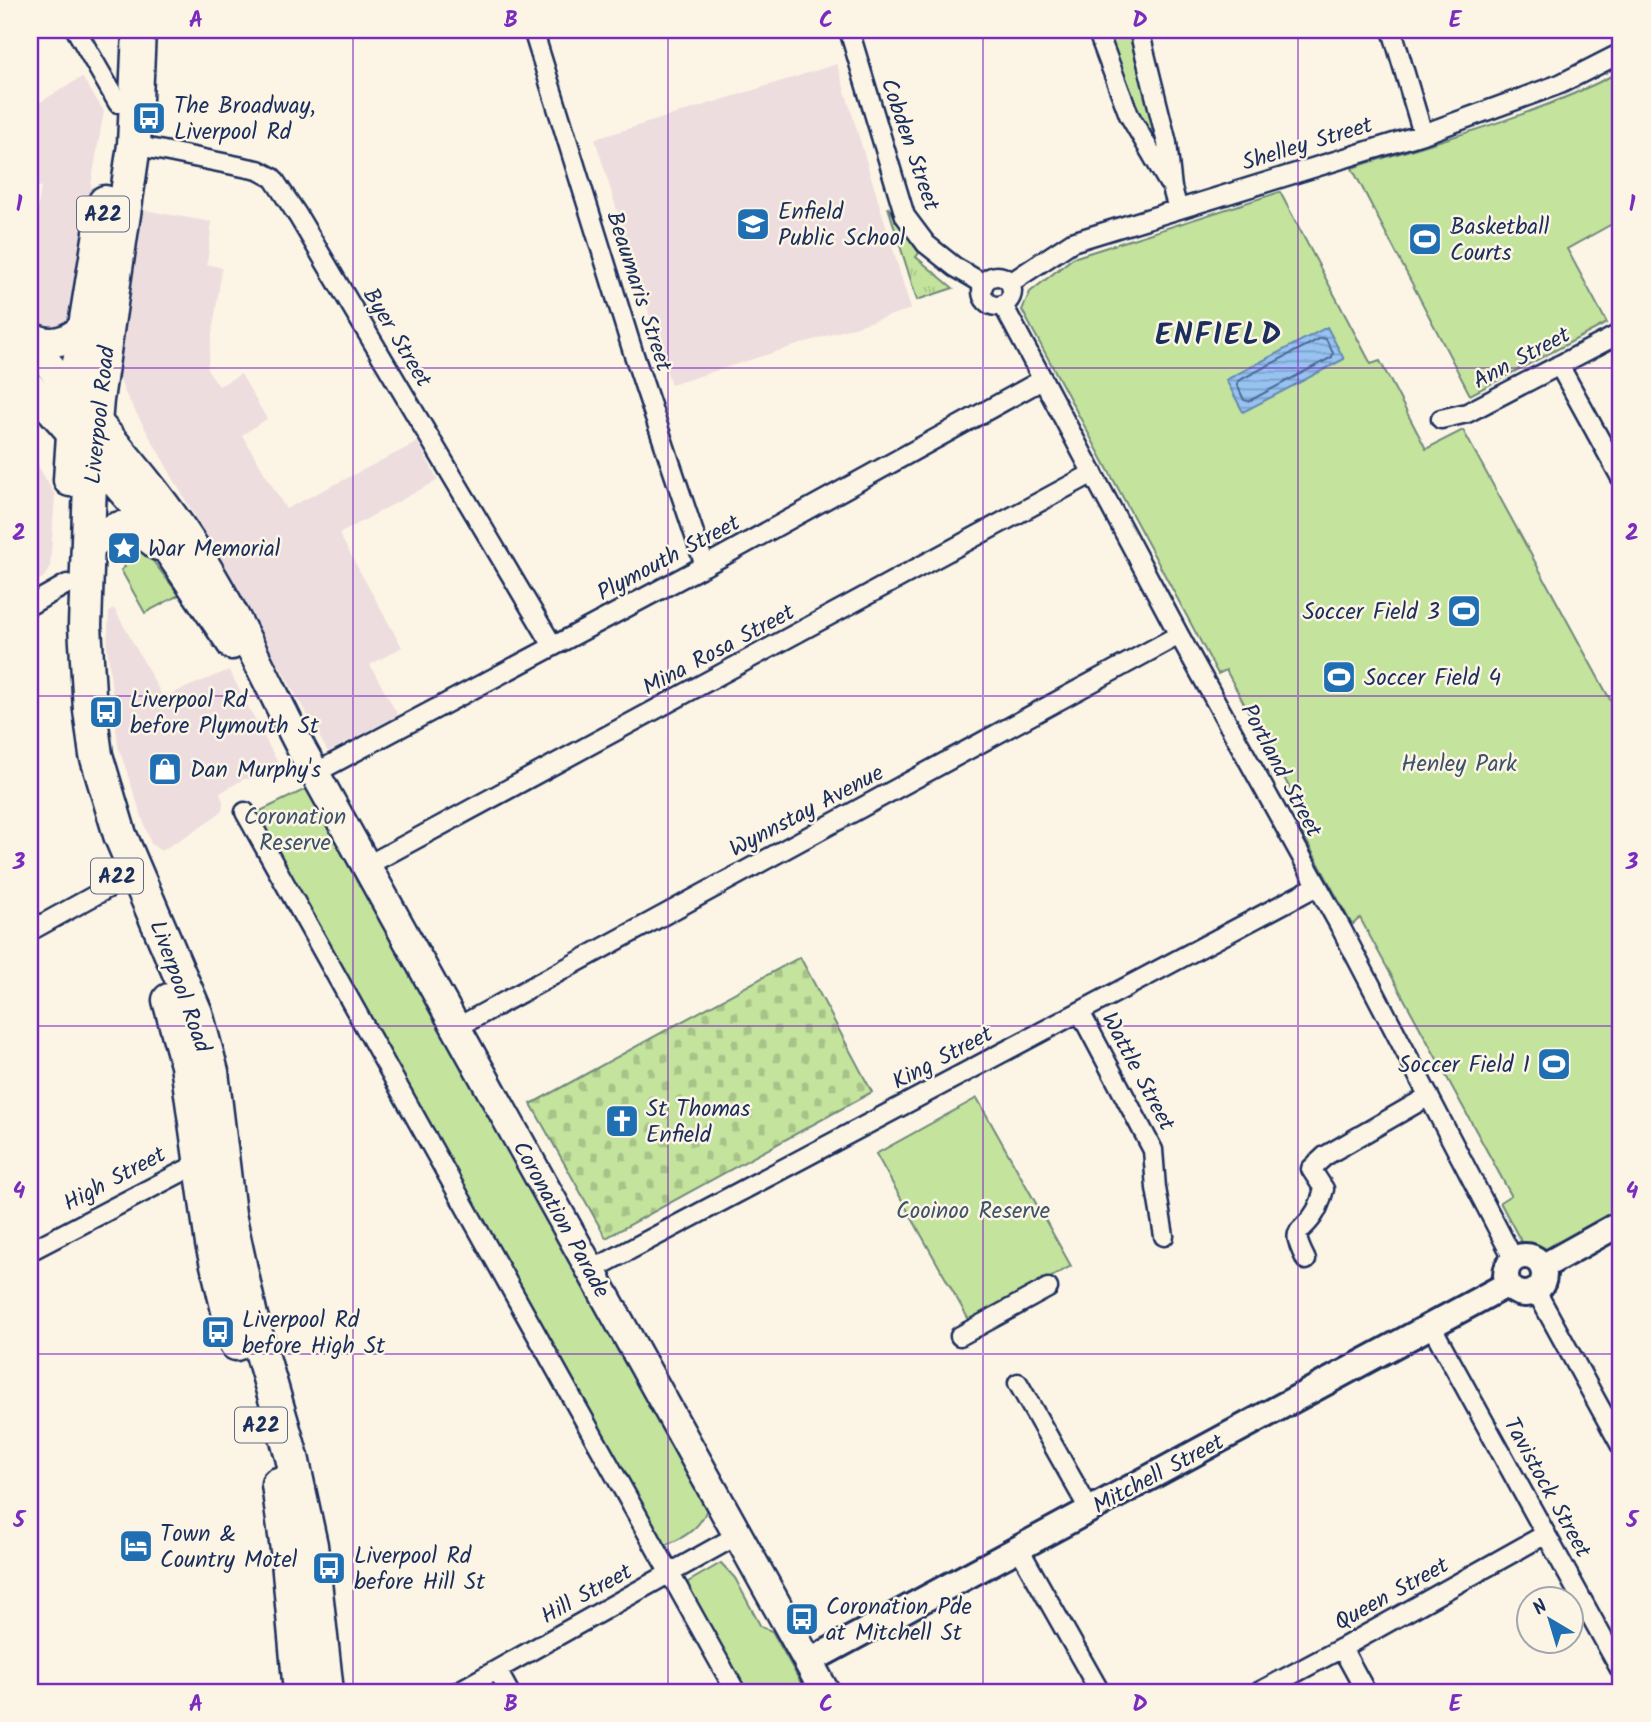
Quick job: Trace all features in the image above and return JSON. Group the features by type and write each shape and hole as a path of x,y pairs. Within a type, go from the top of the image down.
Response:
{"highway":[{"name":"Liverpool Road","path":"120,30 114,146 75,397 87,436 86,657 96,755 120,835 169,945 199,1022 212,1072 212,1244 278,1484 288,1550 300,1692"},
{"name":"Liverpool Road","path":"139,30 134,145 87,436 67,584 66,672 75,751 98,826 174,1015 211,1157 229,1214 251,1316 292,1457 311,1545 327,1692"}],"main road":[{"path":"30,339 40,342 61,341 77,334 86,324"},
{"path":"30,339 75,397"},
{"path":"30,386 87,436"},
{"name":"Coronation Parade","path":"87,436 300,746"},
{"name":"Coronation Parade","path":"87,436 158,494 198,552 240,626 300,746 825,1692"},
{"path":"88,549 110,529 123,524 135,527 173,559"}],"street":[{"path":"76,30 118,103"},
{"name":"Beaumaris Street","path":"533,30 633,352 705,566"},
{"name":"Cobden Street","path":"849,30 905,216 932,249 984,284"},
{"path":"1097,30 1129,115 1172,188"},
{"path":"1139,30 1167,143 1172,188 1178,209"},
{"path":"1392,30 1423,134"},
{"name":"Shelley Street","path":"1010,283 1072,242 1423,134 1550,89 1581,76 1621,53"},
{"name":"Byer Street","path":"134,145 258,170 273,178 553,646"},
{"path":"989,278 1005,278 1010,283 1012,295 1003,305 994,306 986,302 982,293 984,284 989,278"},
{"name":"Portland Street","path":"1003,305 1317,886 1514,1260"},
{"name":"Ann Street","path":"1441,419 1467,413 1621,332"},
{"path":"1559,365 1621,478"},
{"name":"Plymouth Street","path":"315,773 705,566 1042,380"},
{"name":"Mina Rosa Street","path":"366,866 1093,473"},
{"path":"30,605 67,584"},
{"name":"Wynnstay Avenue","path":"456,1028 1179,635"},
{"path":"245,812 736,1692"},
{"path":"30,932 119,882"},
{"name":"King Street","path":"590,1271 1317,886"},
{"name":"Wattle Street","path":"1080,1012 1153,1150 1164,1236"},
{"path":"1306,1260 1297,1241 1298,1231 1315,1213 1324,1189 1311,1169 1325,1156 1429,1096"},
{"name":"High Street","path":"30,1251 211,1157"},
{"path":"1621,1223 1539,1279 1522,1294 1512,1289 1506,1274 1514,1260 1530,1257 1539,1279 1621,1446"},
{"name":"Mitchell Street","path":"808,1662 1508,1284"},
{"path":"960,1336 1048,1288"},
{"name":"Tavistock Street","path":"1432,1327 1621,1671"},
{"path":"1018,1383 1089,1510"},
{"name":"Queen Street","path":"1259,1692 1546,1534"},
{"name":"Hill Street","path":"457,1692 738,1535"},
{"path":"1018,1548 1101,1692"},
{"path":"1342,1648 1366,1692"},
{"path":"497,1670 509,1692"}],"shaded area":[{"name":"Enfield Public School","path":"837,64 911,309 671,385 595,139"},
{"path":"82,77 104,111 66,330 44,327 30,307 30,236 33,236 41,187 31,185 37,150 30,139 30,108"},
{"path":"143,210 212,222 207,264 222,268 207,369 219,386 241,374 267,419 242,435 286,509 418,442 438,480 339,534 402,647 370,665 398,715 328,752 119,378"},
{"path":"30,452 55,495 50,569 43,578 30,585"},
{"path":"114,608 163,697 229,670 286,778 244,779 220,793 222,811 161,851 151,844 118,746 107,645 109,612"}],"green space":[{"path":"1107,30 1128,30 1154,130 1142,128"},
{"path":"1621,71 1621,219 1567,249 1607,323 1470,395 1352,168 1523,114"},
{"name":"Henley Park","path":"1280,192 1371,364 1380,361 1426,449 1463,430 1618,714 1621,713 1621,1210 1547,1250 1524,1247 1500,1202 1511,1195 1360,918 1352,925 1300,829 1309,824 1226,670 1218,674 1022,310 1030,292 1073,258"},
{"path":"888,207 919,253 916,257 953,288 917,300"},
{"path":"123,537 146,552 179,595 145,613 121,570 125,567 117,548"},
{"name":"Coronation Reserve","path":"308,788 557,1232 707,1509 695,1528 677,1540 663,1546 252,815"},
{"path":"800,957 872,1092 606,1238 531,1104"},
{"name":"Cooinoo Reserve","path":"977,1098 1071,1266 970,1322 876,1154"},
{"path":"721,1563 735,1578 761,1627 772,1631 806,1692 745,1692 689,1592 688,1582"}],"water":[{"path":"1327,327 1344,359 1243,412 1226,380"}],"place":[{"name":"The Broadway, Liverpool Rd","path":"149,118"},
{"name":"Enfield Public School","path":"753,224"},
{"name":"Basketball Courts","path":"1425,239"},
{"name":"War Memorial","path":"124,548"},
{"name":"Soccer Field 3","path":"1464,611"},
{"name":"Soccer Field 4","path":"1339,677"},
{"name":"Liverpool Rd before Plymouth St","path":"106,712"},
{"name":"Dan Murphy's","path":"165,769"},
{"name":"Soccer Field 1","path":"1554,1064"},
{"name":"St Thomas Enfield","path":"622,1121"},
{"name":"Liverpool Rd before High St","path":"218,1332"},
{"name":"Town & Country Motel","path":"136,1546"},
{"name":"Liverpool Rd before Hill St","path":"329,1568"},
{"name":"Coronation Pde at Mitchell St","path":"802,1619"}],"district":[{"name":"ENFIELD","path":"1219,334"}]}
